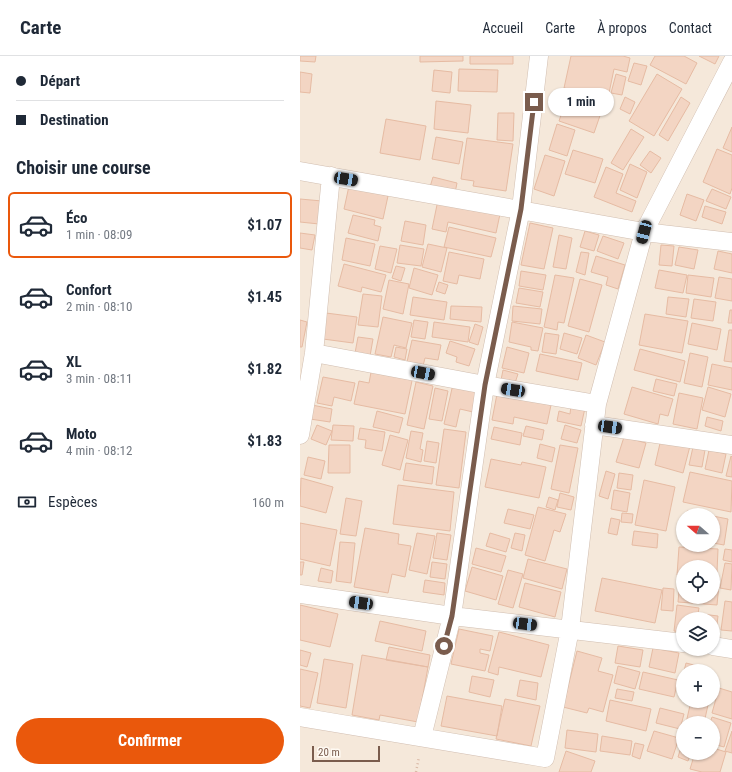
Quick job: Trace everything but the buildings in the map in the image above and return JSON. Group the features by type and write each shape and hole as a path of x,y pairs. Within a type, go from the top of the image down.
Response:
{"street":[{"path":"422,737 452,616 485,385 521,209 539,56"},
{"path":"300,717 545,758 570,630 594,425 598,404 644,232 732,62"},
{"path":"300,171 644,232 732,242"},
{"path":"300,435 314,353 331,176"},
{"path":"314,353 485,385 598,404"},
{"path":"594,425 732,445"},
{"path":"300,594 452,616 676,642"},
{"path":"720,647 732,649"}],"shaded area":[{"path":"300,56 732,56 732,772 300,772"}],"route":[{"path":"444,646 452,616 485,385 521,209 534,102"}]}
